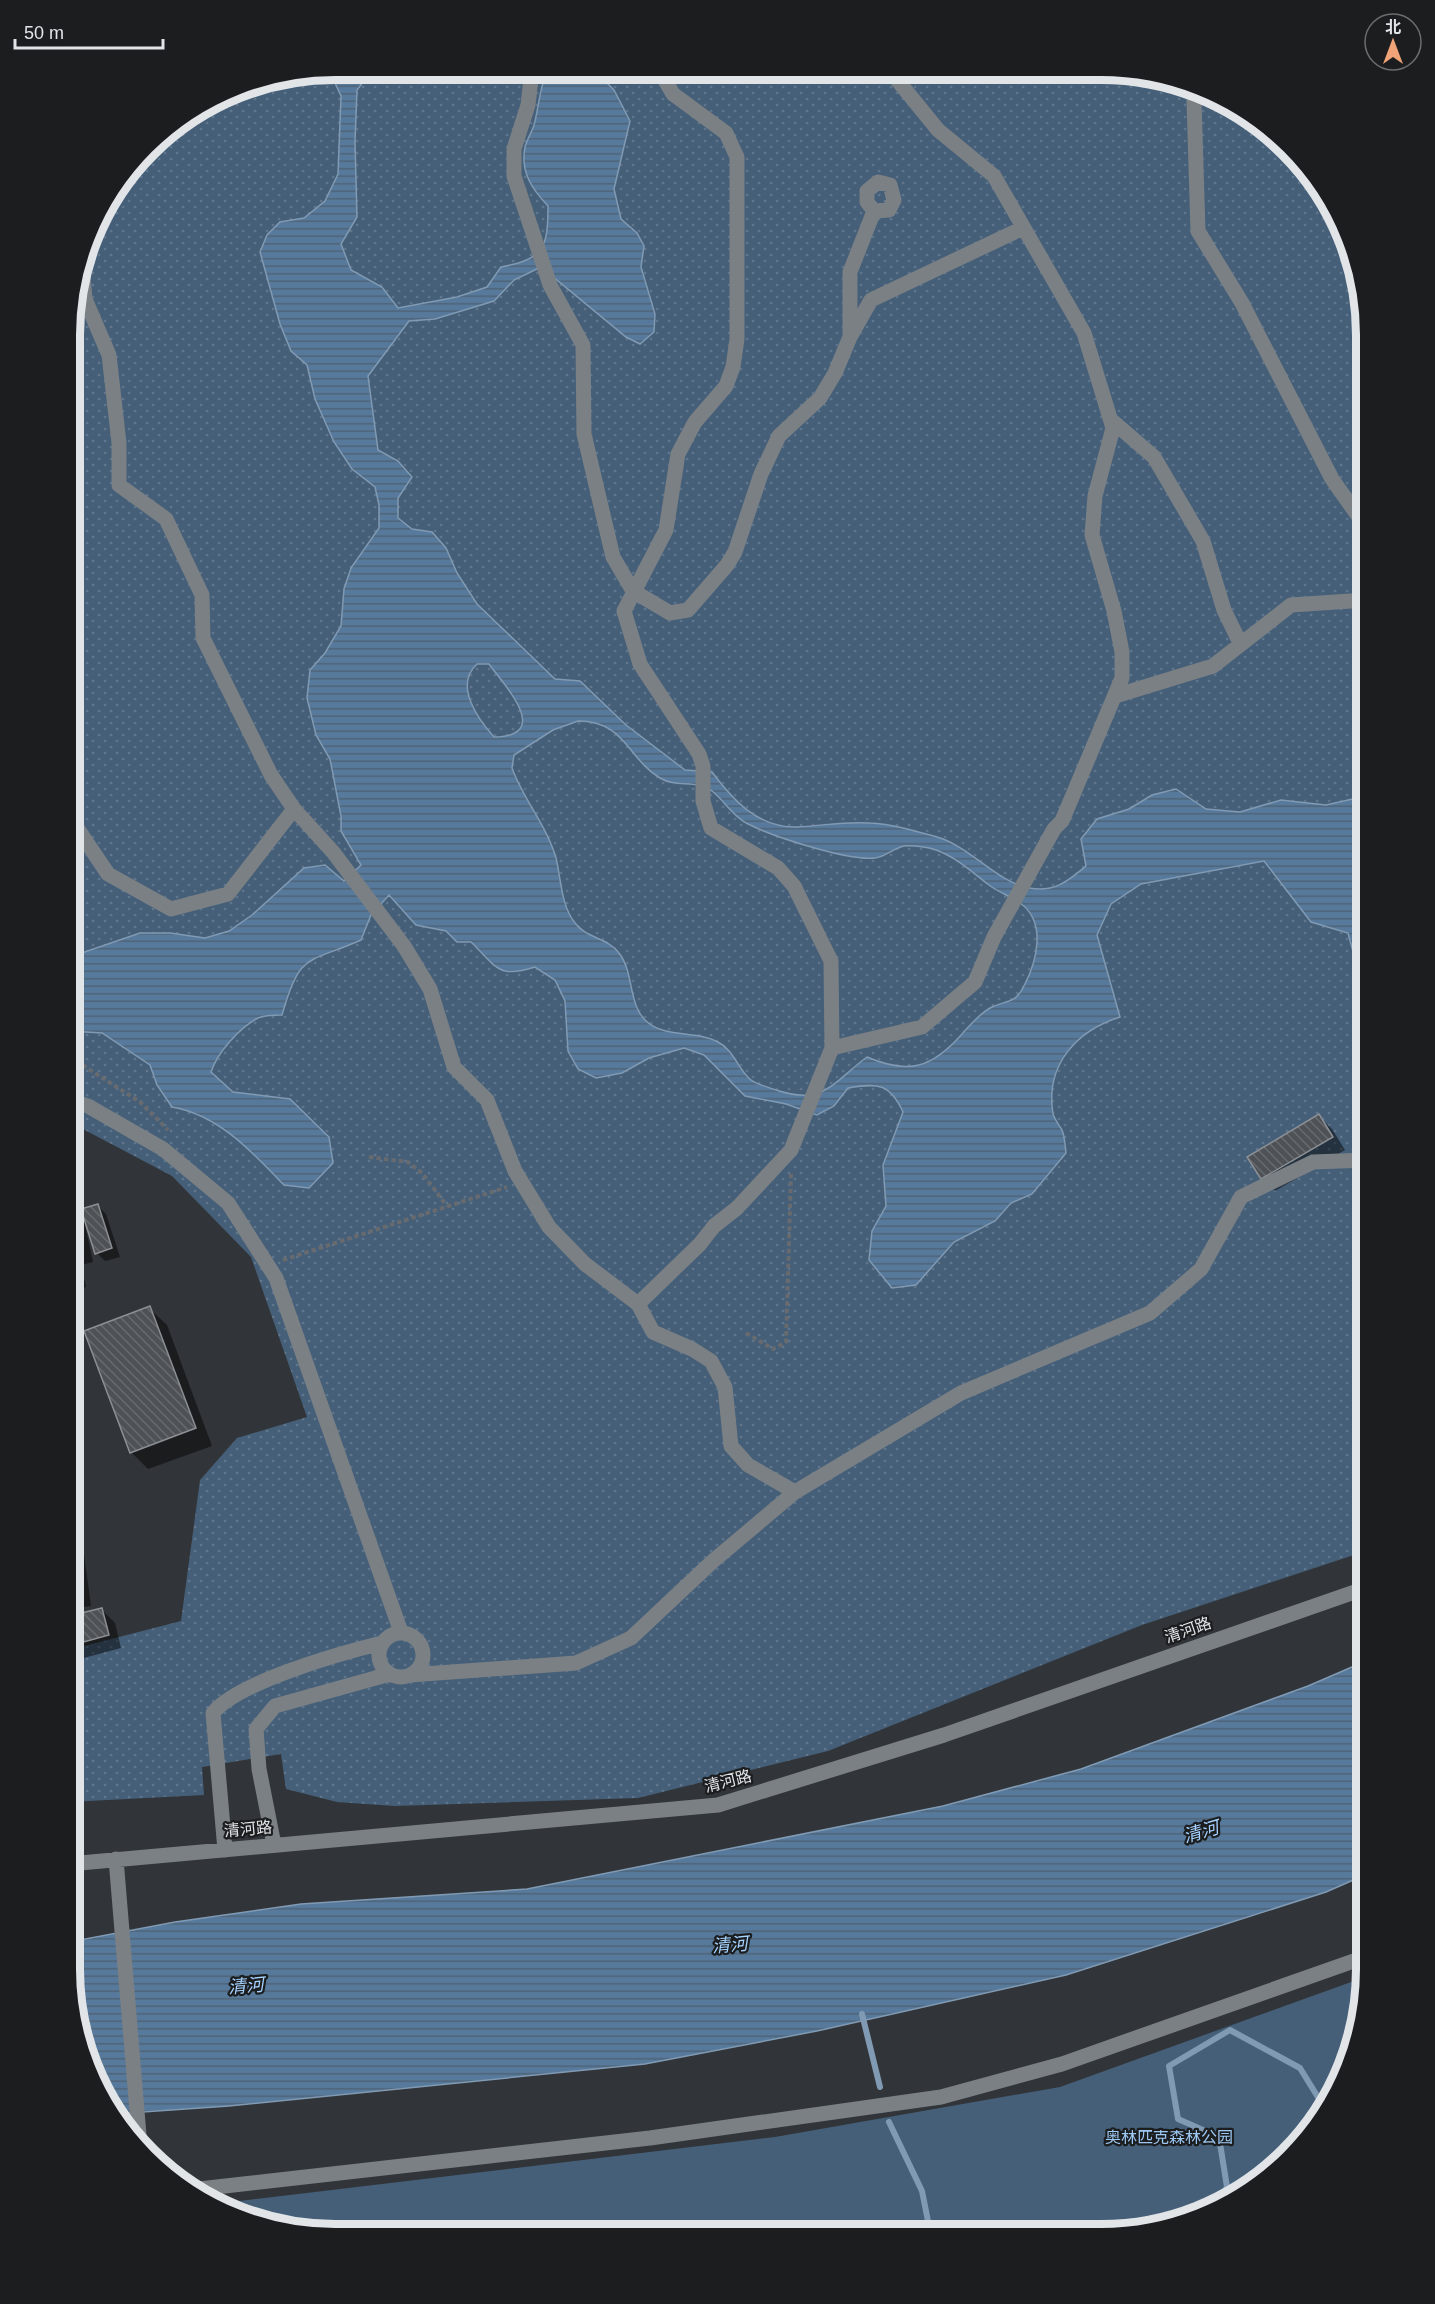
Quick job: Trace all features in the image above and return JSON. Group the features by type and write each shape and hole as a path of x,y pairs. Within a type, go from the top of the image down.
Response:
{"street":[{"path":"531,80 528,105 514,149 514,176 550,285 583,345 584,434 613,557 633,591 670,613 688,610 735,552 761,474 779,436 820,398 835,374 850,337 871,300 1023,228"},
{"path":"638,1304 700,1244 714,1226 737,1208 791,1150 832,1048 831,961 794,886 778,868 711,828 703,801 703,766 699,754 640,664 624,611 666,530 678,454 694,422 726,386 733,367 737,339 737,157 726,133 673,94 664,80"},
{"path":"832,1048 922,1027 975,982 994,938 1054,829 1062,821 1122,678 1122,652 1114,611 1092,535 1095,496 1113,428 1084,333 994,176 938,130 897,80"},
{"path":"1195,98 1198,231 1242,303 1332,479 1356,513"},
{"path":"850,337 850,272 874,211"},
{"path":"84,284 86,299 109,355 118,443 119,485 166,519 202,595 203,638 271,775 294,809 333,852 404,946 430,989 454,1067 487,1100 522,1182 549,1227 585,1264 638,1304 653,1332 692,1349 711,1361 724,1387 731,1446 748,1465 795,1492"},
{"path":"1110,419 1154,457 1160,466 1203,541 1224,610 1240,643"},
{"path":"1115,696 1213,666 1291,606 1356,601"},
{"path":"80,833 108,874 171,909 228,894 294,809"},
{"path":"80,1103 163,1149 228,1203 276,1278 401,1632"},
{"path":"274,1845 259,1769 256,1729 276,1706 356,1681 390,1674 410,1676 576,1663 631,1638 713,1561 795,1492 961,1394 1150,1313 1201,1269 1241,1197 1313,1162 1356,1160"},
{"name":"清河路","path":"80,1863 718,1805 944,1735 1356,1591"},
{"path":"390,1674 380,1663 379,1649 387,1637 401,1632 415,1637 423,1650 421,1665 410,1676"},
{"path":"225,1850 213,1713 223,1700 267,1681 342,1653 382,1643"},
{"path":"117,1859 139,2133"},
{"path":"204,2188 650,2138 941,2097 1062,2064 1356,1960"}],"path":[{"path":"80,1064 140,1102 172,1135"},
{"path":"746,1333 773,1349 786,1342 791,1150"},
{"path":"369,1157 408,1162 422,1173 447,1206"},
{"path":"268,1265 522,1182"}],"green space":[{"path":"318,80 1117,80 1166,88 1213,106 1256,132 1281,154 1303,179 1329,222 1342,253 1351,285 1356,335 1356,1554 1142,1625 828,1751 638,1798 395,1806 337,1802 286,1789 281,1754 202,1767 204,1795 80,1801 80,1647 181,1621 200,1480 237,1438 307,1417 251,1257 172,1176 81,1128 80,318 88,269 106,222 132,179 154,154 179,132 222,106 253,93 285,84"},
{"name":"奥林匹克森林公园","path":"1355,1980 1351,2019 1336,2067 1321,2097 1292,2138 1256,2172 1228,2190 1198,2205 1150,2220 1117,2224 318,2224 269,2216 231,2202 775,2137 1060,2087"}],"water":[{"path":"334,80 365,80 357,90 355,142 357,217 341,244 351,270 382,287 398,308 457,297 487,287 501,267 526,260 541,249 547,232 548,206 529,180 524,156 544,80 604,80 614,90 630,121 614,189 621,219 637,233 644,246 641,267 655,314 654,332 640,344 626,337 541,267 514,280 494,301 435,319 409,321 368,376 378,450 398,461 412,477 398,498 398,518 412,529 432,532 446,548 457,573 477,604 555,679 580,681 626,725 685,770 712,772 738,802 770,823 797,827 870,823 912,830 949,842 1005,878 1029,888 1046,889 1073,876 1086,866 1081,839 1097,819 1129,809 1152,795 1176,789 1206,809 1240,812 1281,800 1326,805 1356,798 1356,961 1348,933 1311,922 1264,861 1141,884 1111,904 1097,935 1120,1017 1104,1023 1077,1041 1059,1065 1052,1096 1053,1114 1063,1133 1066,1153 1032,1194 1011,1203 995,1221 954,1242 916,1285 892,1288 869,1260 872,1231 886,1206 883,1165 903,1112 888,1090 875,1086 848,1088 834,1106 817,1115 786,1104 745,1096 704,1055 684,1048 649,1058 622,1073 596,1078 578,1069 568,1051 565,1001 555,980 535,967 513,972 499,968 471,942 457,942 446,931 416,925 389,895 371,915 361,940 308,962 294,980 282,1015 261,1017 251,1022 224,1049 211,1072 233,1092 290,1099 329,1137 333,1163 309,1188 284,1185 247,1148 220,1126 189,1111 172,1107 157,1085 150,1065 102,1033 80,1032 80,954 140,933 170,933 205,938 229,931 252,915 304,868 325,865 344,881 361,865 341,831 341,816 330,759 316,735 307,698 310,670 325,653 341,626 344,589 351,568 379,528 379,505 375,487 352,469 334,442 315,399 307,365 291,351 280,324 260,252 267,235 280,222 304,218 325,201 338,174 341,96","holes":["477,664 489,664 513,696 519,708 522,719 520,728 512,734 494,737 481,721 470,701 468,691 470,672","578,721 594,723 616,734 640,761 660,778 673,783 706,787 742,821 775,835 830,852 863,858 879,857 900,847 920,846 943,853 964,865 993,887 1020,903 1034,920 1037,931 1036,954 1021,992 1014,999 984,1012 951,1045 930,1061 908,1067 882,1063 867,1057 826,1089 806,1095 792,1094 754,1082 728,1050 710,1038 661,1030 653,1026 645,1020 636,1005 627,969 619,953 609,944 585,932 570,916 564,900 552,846 512,768 514,755 553,730"]},
{"name":"清河","path":"1356,1665 1356,1879 1326,1892 1066,1975 817,2031 645,2064 229,2106 124,2113 99,2067 88,2035 80,1986 80,1940 175,1922 301,1904 527,1889 943,1806 1081,1769 1308,1686"}],"building":[{"path":"1319,1114 1333,1137 1261,1179 1247,1157"},
{"path":"98,1204 112,1248 95,1254 81,1209"},
{"path":"150,1306 196,1428 130,1453 84,1331"},
{"path":"102,1608 109,1635 80,1643 80,1613"}],"waterway":[{"path":"862,2014 880,2087"},
{"path":"1224,2192 1227,2187 1219,2137 1178,2119 1169,2066 1230,2030 1300,2068 1319,2100"},
{"path":"889,2122 922,2191 929,2224"}]}
